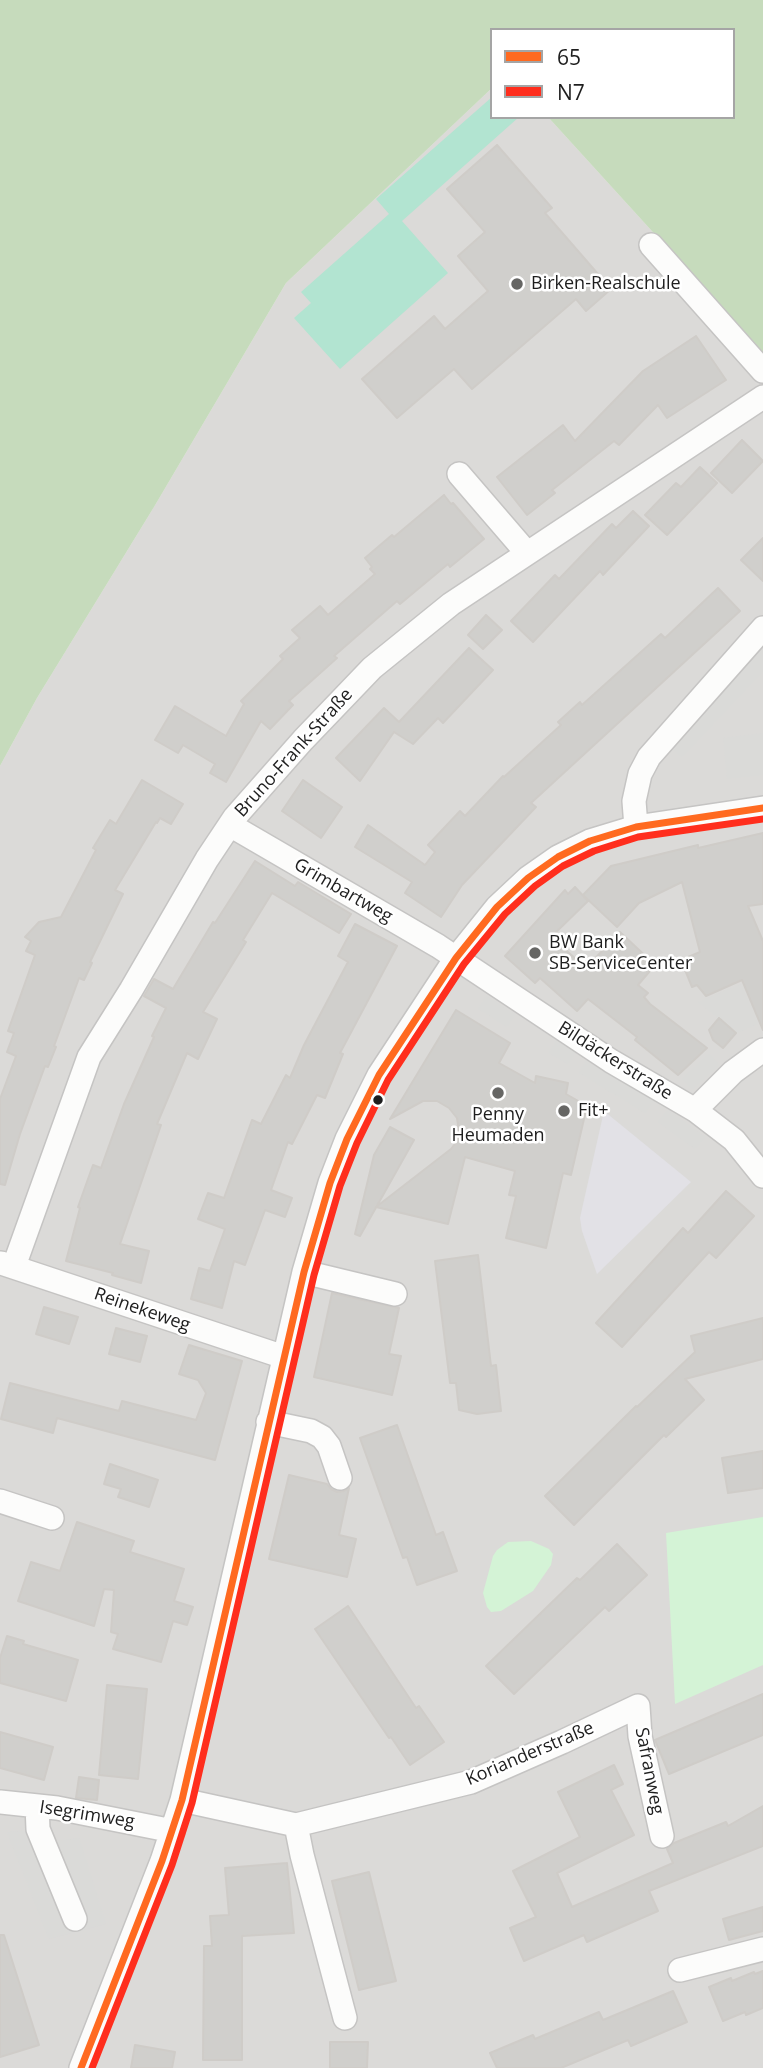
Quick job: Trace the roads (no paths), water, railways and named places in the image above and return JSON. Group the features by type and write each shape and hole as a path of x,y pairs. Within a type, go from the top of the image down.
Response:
{"street":[{"path":"651,245 763,371"},
{"name":"Bruno-Frank-Straße","path":"7,1264 89,1057 207,859 230,825 303,740 372,668 451,604 763,397"},
{"path":"459,474 527,553"},
{"path":"636,827 634,801 640,775 649,757 763,628"},
{"path":"81,2068 173,1831 304,1272 330,1183 347,1139 379,1074 456,958 496,907 528,878 558,857 590,841 636,827 763,808"},
{"name":"Grimbartweg","path":"230,825 456,958"},
{"name":"Bildäckerstraße","path":"456,958 611,1061 695,1110 734,1140 763,1176"},
{"path":"695,1110 733,1072 763,1049"},
{"name":"Reinekeweg","path":"7,1264 284,1357"},
{"path":"304,1272 395,1294"},
{"path":"268,1422 311,1431 322,1437 329,1446 340,1478"},
{"path":"0,1501 52,1518"},
{"name":"Korianderstraße","path":"182,1800 296,1825 471,1782 638,1706"},
{"name":"Safranweg","path":"638,1706 640,1736 662,1836"},
{"name":"Isegrimweg","path":"0,1802 127,1821 173,1831"},
{"path":"37,1806 38,1829 75,1919"},
{"path":"296,1825 345,2018"},
{"path":"680,1970 763,1949"}],"place":[{"name":"Birken-Realschule","path":"517,284"},
{"name":"BW Bank SB-ServiceCenter","path":"535,953"},
{"name":"Penny Heumaden","path":"498,1093"},
{"name":"Fit+","path":"564,1111"}]}
